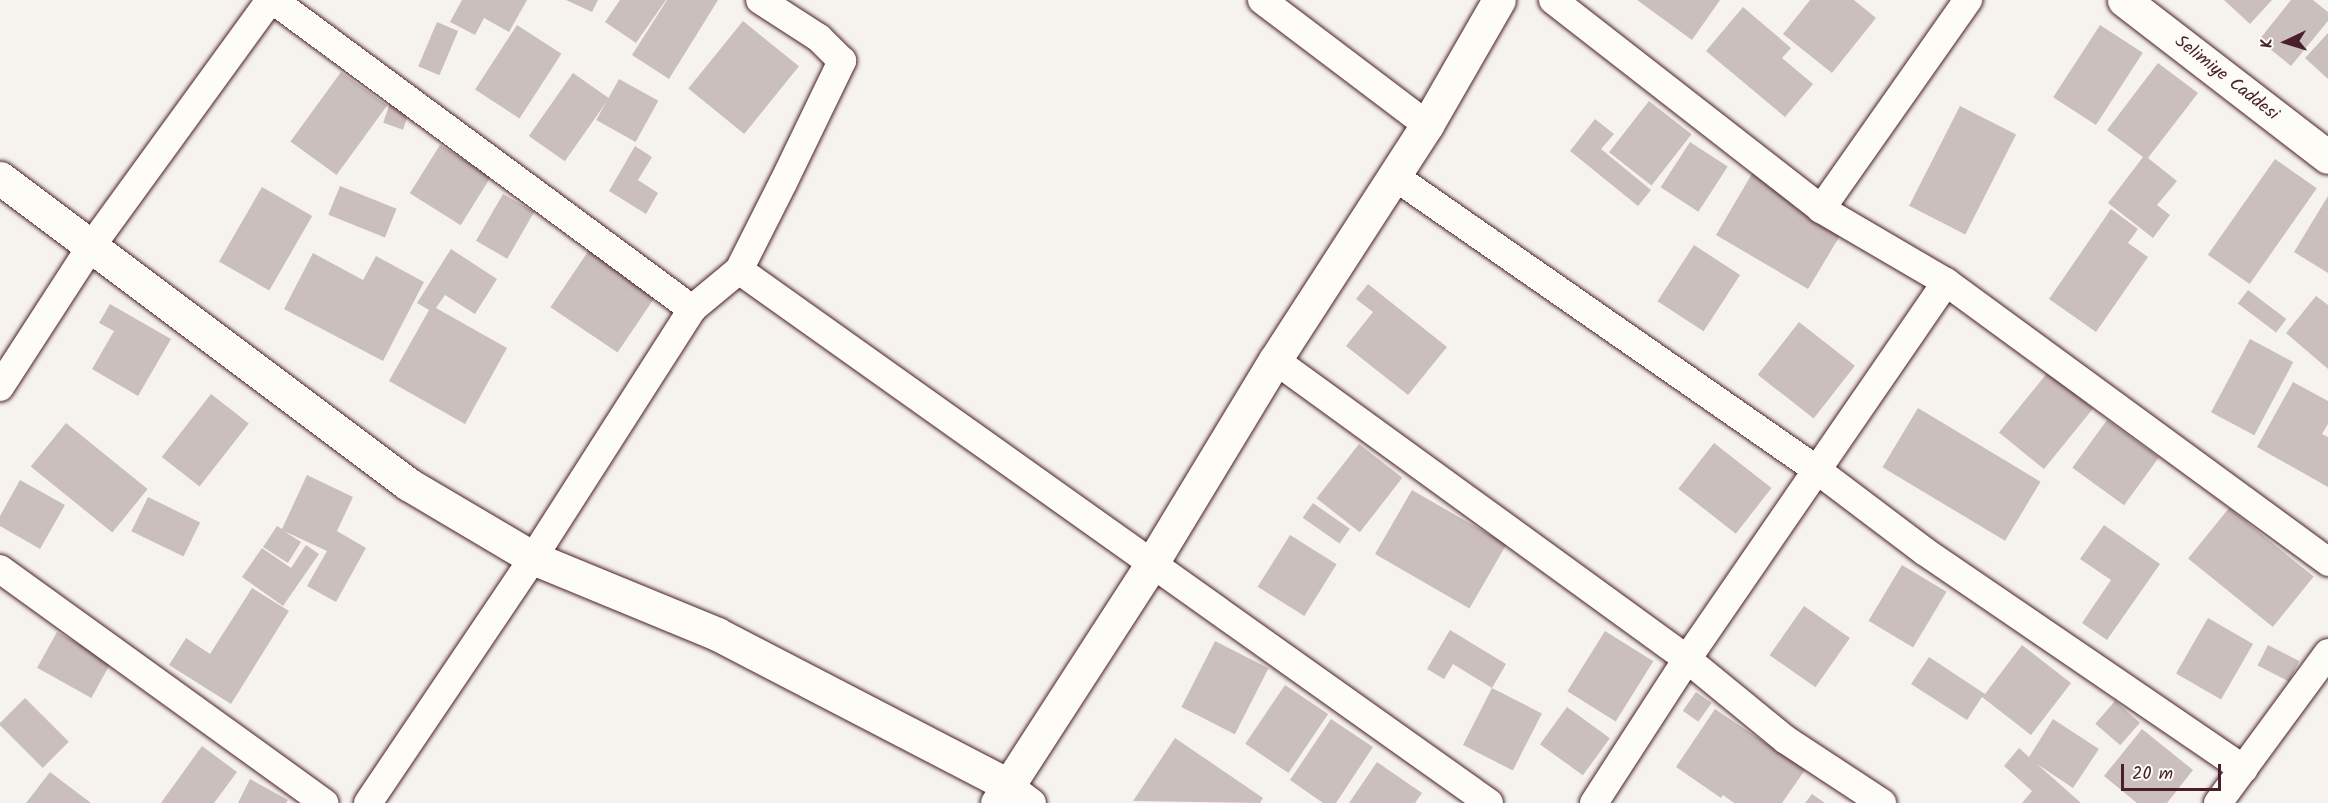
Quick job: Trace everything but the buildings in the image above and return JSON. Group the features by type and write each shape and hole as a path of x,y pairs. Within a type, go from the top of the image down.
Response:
{"street":[{"path":"0,387 90,248 271,0 692,309"},
{"path":"368,803 533,558 692,309 739,270 842,61 819,38 760,0"},
{"path":"1262,0 1427,125"},
{"path":"0,177 90,248 408,484 533,558 717,634 1012,797 1275,360 1427,125 1499,0"},
{"path":"1553,0 1821,209 1946,282 2328,562"},
{"path":"1821,209 1968,0"},
{"name":"Selimiye Caddesi","path":"2124,0 2328,157"},
{"path":"1394,176 1817,470 1924,551 2244,769"},
{"path":"739,270 1490,803"},
{"path":"1594,803 1687,659 1946,282"},
{"path":"1275,360 1687,659 1786,740 1882,803"},
{"path":"0,568 326,803"},
{"path":"2218,803 2328,652"}]}
